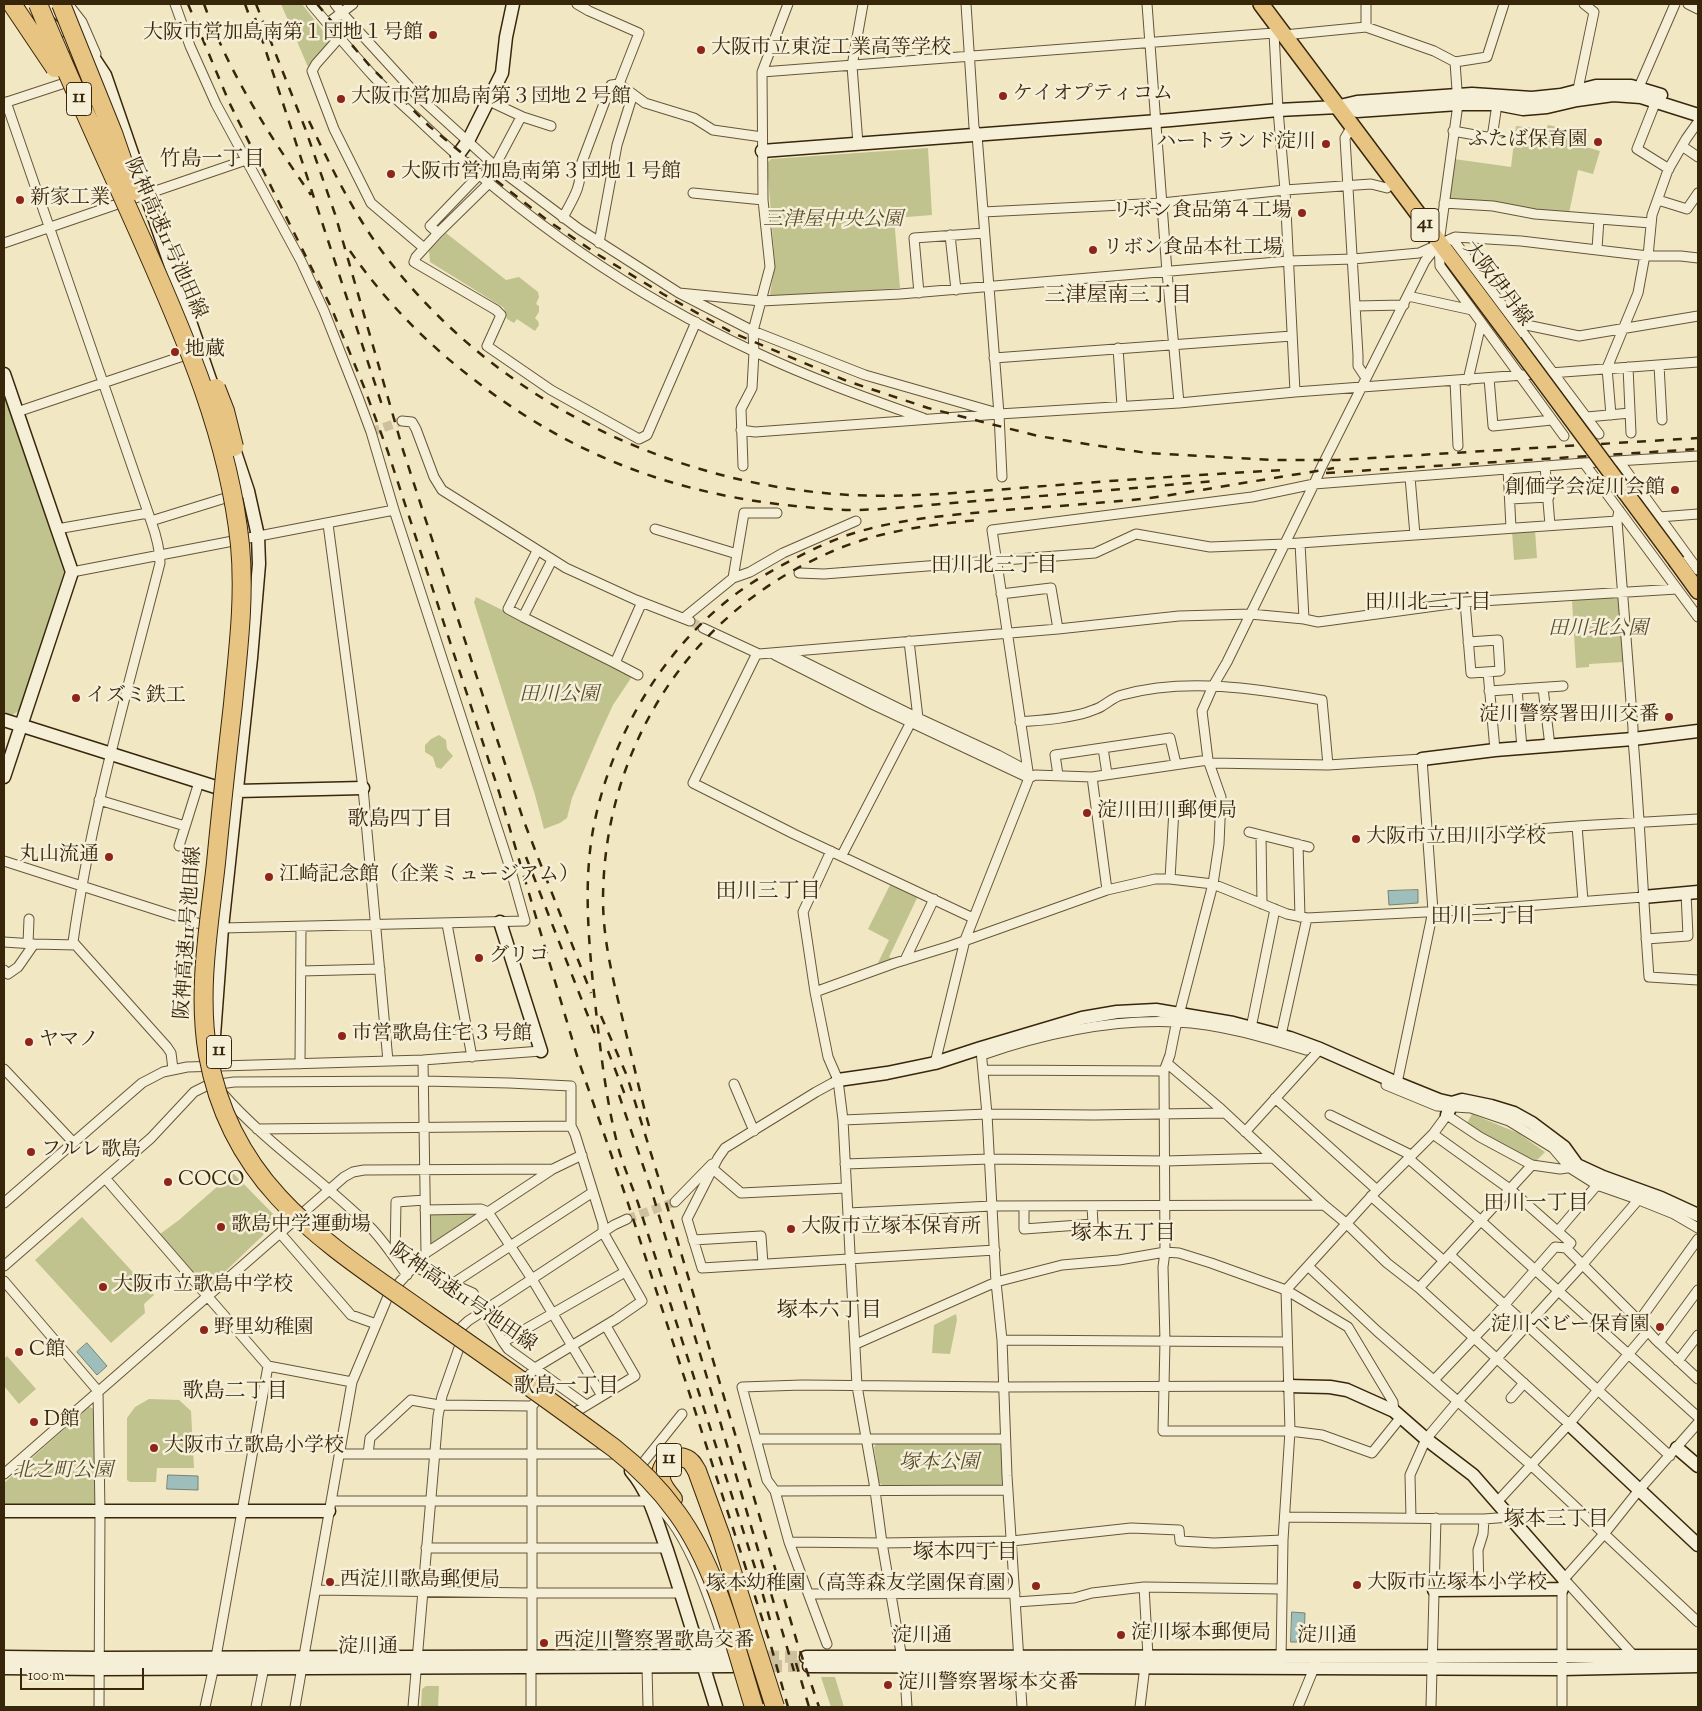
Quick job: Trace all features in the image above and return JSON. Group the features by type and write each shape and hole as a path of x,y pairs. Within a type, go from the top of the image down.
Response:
{"highway":[{"name":"11","path":"12,4 47,54 102,152"},
{"name":"阪神高速11号池田線","path":"38,4 167,296 213,414 227,467 238,534 242,582 239,643 204,982 207,1052 217,1092 225,1112 244,1152 255,1169 274,1194 303,1222 348,1258 607,1442 649,1479 678,1515 701,1554 721,1604 754,1707"},
{"name":"阪神高速11号池田線","path":"49,4 99,120 140,192 225,412 244,490 249,523 252,572 250,642 219,932 216,982 218,1050 237,1112 254,1148 267,1166 284,1188 313,1216 354,1248 598,1422 641,1456 674,1490 701,1530 722,1575 766,1707"},
{"path":"61,4 112,132 140,192"},
{"name":"11","path":"683,1512 660,1478 663,1465 673,1457 686,1459 693,1464 697,1471 721,1538 775,1707"}],"main road":[{"name":"大阪伊丹線","path":"1261,4 1352,126 1444,241 1514,342 1698,591"}],"street":[{"path":"49,4 76,31 105,75"},
{"path":"68,4 89,35 105,75 140,192 200,350 248,491 258,536 259,564 251,658 222,928 214,1022 214,1084 220,1115 232,1142 249,1169 269,1196 293,1221 331,1253 519,1388 534,1403 564,1419 612,1454 632,1472 646,1491 650,1501 716,1707"},
{"path":"4,862 197,924 222,928 301,928 525,921 371,432 324,311 301,261 216,104 190,46 175,4"},
{"path":"311,4 376,79 457,156 549,230 594,261 696,322 754,352 816,379 928,420"},
{"path":"335,4 416,94 496,166 564,218 679,293 753,331 865,374 999,414"},
{"path":"328,23 353,4"},
{"path":"457,156 468,141 502,73 506,37 513,4"},
{"path":"577,4 589,12 639,33 619,84"},
{"path":"743,466 741,409 752,388 753,331 770,267 763,200 762,72 788,4"},
{"path":"858,144 852,66 863,4"},
{"path":"966,4 974,127 977,135 999,414 1002,477"},
{"path":"1147,4 1179,403"},
{"path":"1366,4 1366,27"},
{"path":"1284,35 1366,27 1434,51 1455,62 1487,57 1504,4"},
{"path":"1577,95 1594,12 1584,4"},
{"path":"1639,87 1675,4"},
{"path":"1688,4 1698,8"},
{"path":"4,9 77,51 90,60 105,75"},
{"path":"762,72 1274,34 1296,392"},
{"path":"339,38 316,64 312,72 334,129 372,203 424,248"},
{"path":"1455,62 1457,99 1444,203 1444,241 1440,266 1564,436"},
{"path":"105,75 77,79 5,102 159,546 160,555 160,563 98,800 92,839 81,886 73,942 167,1047 171,1053 173,1069"},
{"path":"564,218 580,184 580,170 611,85 619,84 645,103 694,118 713,130 762,137"},
{"path":"1457,99 1523,109 1547,107 1596,86 1631,86 1698,107"},
{"path":"762,151 1278,110 1338,107 1357,111 1457,99 1484,93 1532,98 1577,95 1641,97 1698,115"},
{"path":"599,242 617,145 633,94"},
{"path":"489,100 521,116 551,126"},
{"path":"1656,101 1636,149 1669,169"},
{"path":"1453,131 1492,138 1497,104"},
{"path":"438,233 430,226 479,175 496,166 521,116"},
{"path":"1611,415 1607,368 1638,293 1647,255 1652,216 1669,169 1698,122"},
{"path":"1352,126 1346,138 1348,187 1358,366 1366,378"},
{"path":"1682,146 1698,157"},
{"path":"4,243 50,228 140,192 246,160"},
{"path":"489,183 438,233 414,262 496,310 501,315 487,346 551,390 640,440 647,435 696,322"},
{"path":"983,212 1162,203 1285,190 1371,184 1386,188"},
{"path":"693,192 763,200"},
{"path":"1658,200 1687,209 1698,193"},
{"path":"455,201 463,208"},
{"path":"1444,203 1493,206 1535,214 1651,223"},
{"path":"1597,250 1599,219"},
{"path":"919,293 914,238 984,233"},
{"path":"950,235 956,290"},
{"path":"679,293 761,301 919,293 1288,261 1353,259 1419,253 1455,237 1521,241 1647,255 1698,258"},
{"path":"1397,1414 1372,1453 1322,1435 1290,1431 1162,1431 1165,1341 1163,1267 1165,1252 1165,1161 1163,1113 1166,1067 1213,884 1219,844 1221,797 1209,761 1202,711 1425,261 1444,241"},
{"path":"1444,241 1455,242 1599,434"},
{"path":"1355,306 1406,300 1472,310"},
{"path":"1517,323 1579,336 1698,316"},
{"path":"1468,380 1481,324"},
{"path":"994,358 1292,336"},
{"path":"1118,348 1122,406"},
{"path":"17,412 200,350"},
{"path":"741,430 755,432 1179,403 1296,392 1698,362"},
{"path":"1659,365 1662,420"},
{"path":"1628,367 1631,433"},
{"path":"4,374 72,572 4,777"},
{"path":"1489,378 1493,426 1552,420"},
{"path":"1455,380 1458,446"},
{"path":"1587,416 1630,413"},
{"path":"402,421 412,422 434,477 442,490 566,568 642,602 688,619 733,578 750,572 783,553 856,521"},
{"path":"935,1063 965,940 1029,774 1006,633 992,530 1252,497 1314,484 1698,456"},
{"path":"1619,461 1698,570"},
{"path":"1584,463 1698,617"},
{"path":"1545,466 1550,525"},
{"path":"1508,469 1511,528"},
{"path":"1410,477 1415,534"},
{"path":"57,529 149,517 248,491"},
{"path":"1510,500 1549,497"},
{"path":"72,572 394,510"},
{"path":"1618,510 1617,521 1634,728 1633,740 1649,977 1698,980"},
{"path":"733,578 744,513 777,513"},
{"path":"1660,517 1698,514"},
{"path":"799,573 824,574 1095,553 1136,534 1210,547 1285,544 1617,521"},
{"path":"328,524 363,788 388,1062"},
{"path":"655,529 737,554"},
{"path":"1300,543 1304,619"},
{"path":"537,551 508,609 638,675"},
{"path":"523,617 552,560"},
{"path":"1001,594 1051,588 1058,629"},
{"path":"703,628 757,653 786,653 1058,629 1179,616 1250,614 1318,622 1465,602 1678,589"},
{"path":"615,663 642,602"},
{"path":"1465,602 1468,642 1471,673 1500,671 1498,640 1468,642"},
{"path":"842,856 914,720 909,641"},
{"path":"757,653 694,783 831,851 973,918"},
{"path":"773,653 914,720 998,755 1029,774 1035,775 1092,777 1209,761 1272,765 1328,765 1633,740 1698,731"},
{"path":"786,653 914,720"},
{"path":"1488,672 1494,750"},
{"path":"1020,722 1058,719 1085,713 1121,695 1183,685 1213,686 1322,700 1328,765"},
{"path":"1489,691 1563,686"},
{"path":"1543,688 1550,746"},
{"path":"1518,689 1522,748"},
{"path":"4,720 222,789 237,791 363,788"},
{"path":"1058,775 1056,755 1170,738 1176,764"},
{"path":"1104,748 1107,774"},
{"path":"1397,1083 1433,911 1422,758"},
{"path":"1092,777 1107,890"},
{"path":"178,846 199,782"},
{"path":"98,800 185,826"},
{"path":"1096,809 1174,809 1170,879"},
{"path":"1429,837 1698,819"},
{"path":"1577,826 1582,901"},
{"path":"1249,832 1309,847"},
{"path":"1261,835 1262,904"},
{"path":"1281,1035 1304,918 1298,844"},
{"path":"831,851 803,912 815,992 828,1057 838,1080 843,1120 857,1386 876,1492 882,1543 902,1661 907,1707"},
{"path":"815,992 1107,890 1155,879 1213,884 1275,909 1304,918 1692,893 1688,936 1646,939"},
{"path":"905,960 934,899"},
{"path":"1251,1028 1275,909"},
{"path":"4,970 8,974 18,967 31,944 30,919"},
{"path":"4,1203 142,1084 163,1072 173,1069 213,1066 388,1062 541,1051 500,922"},
{"path":"447,924 472,1057"},
{"path":"300,1064 301,928"},
{"path":"4,942 76,945"},
{"path":"301,971 380,969"},
{"path":"995,1250 702,1268 687,1220 712,1169 725,1148 838,1080 887,1073 935,1063 982,1051 1082,1018 1117,1012 1156,1010 1178,1018 1318,1051 1429,1104 1450,1109"},
{"path":"1178,1018 1251,1028 1281,1035 1439,1100 1480,1137 1532,1165 1560,1170 1574,1167 1661,1198 1698,1215"},
{"path":"982,1051 996,1282 1002,1340 1005,1438 1022,1707"},
{"path":"1245,1132 1318,1051"},
{"path":"423,1060 426,1254"},
{"path":"983,1070 1166,1067 1225,1113 1387,1263 1419,1288 1569,1424 1698,1545"},
{"path":"4,1069 73,1142"},
{"path":"4,1266 151,1138 200,1088 214,1084 234,1082 424,1081 571,1086 571,1126 604,1224 602,1232 642,1301 606,1326 535,1368 519,1388"},
{"path":"214,1084 238,1112 372,1228 407,1275"},
{"path":"734,1084 754,1130"},
{"path":"1275,1098 1374,1193 1447,1258 1505,1304 1599,1389 1674,1452 1698,1466"},
{"path":"1281,1662 1281,1589 1290,1431 1286,1290 1309,1267 1374,1193 1433,1134 1450,1109 1462,1100 1491,1106 1514,1114 1532,1123 1564,1147 1574,1167 1597,1185 1674,1214 1698,1228"},
{"path":"843,1120 987,1114 1225,1113"},
{"path":"1330,1115 1410,1156 1698,1417"},
{"path":"257,1129 571,1126"},
{"path":"1433,1134 1511,1190 1571,1243 1566,1248"},
{"path":"295,1707 352,1382 389,1294 426,1254 553,1169 582,1155"},
{"path":"675,1202 718,1158"},
{"path":"845,1164 990,1159 1165,1161 1273,1158"},
{"path":"1419,1288 1532,1165"},
{"path":"4,1474 329,1189 354,1172 553,1169"},
{"path":"712,1169 741,1193 846,1188"},
{"path":"106,1178 268,1366 352,1382"},
{"path":"1558,1231 1597,1185"},
{"path":"452,1284 593,1192"},
{"path":"394,1258 396,1202 425,1200"},
{"path":"1412,1518 1410,1475 1426,1440 1639,1200"},
{"path":"848,1213 992,1206 1324,1205"},
{"path":"1024,1206 1024,1229 1093,1224 1092,1206"},
{"path":"425,1210 481,1209 488,1212 532,1280 602,1396"},
{"path":"413,1707 439,1405 455,1342 468,1322 602,1232 627,1219"},
{"path":"280,1233 351,1315 376,1324"},
{"path":"693,1240 761,1236 763,1264"},
{"path":"1639,1321 1698,1239"},
{"path":"1434,1380 1555,1247 1566,1248 1659,1343 1698,1379"},
{"path":"856,1344 996,1282 1062,1265 1119,1260 1165,1252 1179,1253 1286,1290 1348,1326 1393,1402 1397,1414"},
{"path":"415,1267 473,1293 508,1349 586,1405"},
{"path":"1309,1267 1377,1331 1531,1465 1698,1622"},
{"path":"503,1342 625,1272"},
{"path":"4,1281 98,1391 100,1512 99,1707"},
{"path":"1659,1343 1698,1290"},
{"path":"564,1419 634,1376 606,1326"},
{"path":"1497,1502 1569,1424 1648,1331"},
{"path":"1678,1361 1698,1334"},
{"path":"1002,1340 1288,1342"},
{"path":"205,1707 215,1662 268,1366"},
{"path":"1510,1398 1524,1383"},
{"path":"827,1644 810,1594 789,1542 775,1491 767,1480 742,1386 1330,1386 1347,1390 1397,1414 1426,1440 1473,1475 1510,1517 1563,1584 1634,1656"},
{"path":"368,1454 370,1438 411,1400 439,1405 534,1403"},
{"path":"531,1707 531,1548 534,1403"},
{"path":"632,1472 642,1464 682,1414"},
{"path":"1562,1707 1563,1584 1639,1490 1698,1423"},
{"path":"756,1439 1005,1438"},
{"path":"339,1454 612,1454"},
{"path":"775,1491 1008,1490"},
{"path":"4,1511 242,1511 430,1500 650,1501 670,1518 695,1562 725,1646 700,1656"},
{"path":"1285,1517 1484,1519 1510,1517"},
{"path":"1432,1707 1436,1518"},
{"path":"1479,1589 1478,1550 1484,1534 1484,1519"},
{"path":"789,1542 1012,1541 1131,1528 1179,1530 1180,1541 1214,1543 1283,1540"},
{"path":"426,1548 666,1548"},
{"path":"1434,1590 1563,1584"},
{"path":"810,1594 1074,1598 1092,1593 1144,1588 1281,1589"},
{"path":"1140,1707 1146,1661 1144,1588"},
{"path":"316,1590 681,1593"},
{"name":"淀川通","path":"531,1662 647,1667 700,1656"},
{"name":"淀川通","path":"4,1668 215,1662 531,1662 700,1656 733,1666"},
{"name":"淀川通","path":"1562,1662 1634,1656 1698,1656"},
{"name":"淀川通","path":"4,1657 99,1664"},
{"name":"淀川通","path":"215,1662 264,1667 304,1662"},
{"name":"淀川通","path":"808,1662 1562,1662 1698,1666"},
{"path":"1298,1707 1314,1663"},
{"path":"733,1666 748,1707"},
{"path":"256,1707 264,1667"},
{"path":"647,1667 648,1707"}],"green space":[{"path":"281,4 302,4 331,41 308,67"},
{"path":"1548,125 1589,134 1585,149 1586,147 1600,151 1593,174 1578,170 1569,213 1448,201 1454,159 1511,167 1516,126 1546,129"},
{"name":"三津屋中央公園","path":"928,148 932,215 894,218 900,288 772,298 770,294 775,265 767,163 771,159"},
{"path":"446,233 506,280 519,277 538,292 539,297 536,304 539,306 539,312 535,318 539,325 535,331 517,319 514,323 507,319 504,308 430,262 429,251"},
{"path":"4,395 64,572 19,711 12,715 4,712"},
{"path":"1535,530 1537,558 1514,560 1512,531"},
{"name":"田川北公園","path":"1616,596 1621,599 1624,662 1589,664 1589,667 1576,668 1572,600"},
{"name":"田川公園","path":"476,597 633,675 613,705 601,731 572,798 567,818 544,829 474,602"},
{"path":"439,735 446,740 447,749 453,756 441,769 436,767 433,757 425,752 425,745"},
{"path":"891,883 918,896 889,957 893,959 877,965 889,940 868,929"},
{"path":"1472,1114 1518,1133 1545,1152 1536,1161 1484,1137 1467,1123"},
{"name":"歌島中学運動場","path":"233,1173 279,1220 211,1285 206,1287 160,1234"},
{"path":"433,1212 474,1213 475,1216 434,1244 430,1242 430,1215"},
{"path":"82,1217 154,1295 144,1304 145,1313 111,1343 35,1260"},
{"path":"956,1314 957,1320 950,1354 932,1353 934,1325"},
{"path":"7,1356 36,1389 19,1404 4,1386 4,1359"},
{"path":"149,1399 179,1400 191,1411 194,1468 157,1468 156,1482 130,1482 127,1480 127,1418 135,1407"},
{"name":"北之町公園","path":"89,1407 95,1409 95,1502 90,1505 4,1505 4,1483"},
{"name":"塚本公園","path":"877,1443 999,1444 1001,1447 1004,1482 1001,1485 884,1486 879,1483 874,1447"},
{"path":"821,1677 835,1677 844,1707 831,1707"},
{"path":"426,1686 439,1686 438,1707 421,1707 422,1689"}],"water":[{"path":"1418,890 1418,903 1389,905 1388,891"},
{"path":"87,1343 107,1366 97,1375 77,1352"},
{"path":"168,1475 198,1476 198,1490 167,1489"},
{"path":"1292,1612 1305,1613 1304,1642 1291,1642"}],"tunnel":[{"path":"371,432 402,421"},
{"path":"690,621 703,628"},
{"path":"627,1219 675,1202"},
{"path":"731,1656 806,1657"},
{"path":"734,1666 809,1666"}],"railway":[{"path":"188,4 229,102 331,307 388,452 499,792 578,1059 627,1200 771,1646 788,1707"},
{"path":"204,4 225,55 251,103 311,195"},
{"path":"245,4 253,26"},
{"path":"256,4 305,128 335,214 403,450 523,819 591,993"},
{"path":"317,4 369,65 429,126 547,220 597,254 733,333 847,381 928,408 1038,436 1093,445 1147,453 1273,460 1338,460 1698,438"},
{"path":"255,18 382,405"},
{"path":"309,121 334,172 362,222 384,254 426,303 473,347 524,386 579,419 637,447 698,468 760,484 824,493 876,496 981,491 1282,470"},
{"path":"350,251 376,285 419,332 468,375 503,401 539,424 613,462 692,488 777,504 858,510 1216,481"},
{"path":"1326,473 1698,449"},
{"path":"770,1620 758,1577 638,1203 619,1150 605,1083 593,984 588,907 588,868 600,798 610,766 623,736 638,706 656,678 698,627 722,605 747,586 773,570 813,549 843,537 867,529 917,519 1150,498 1334,468"},
{"path":"649,1126 610,965 603,899 607,843 619,789 639,737 665,690 698,647 737,609 782,577 833,551 868,538 922,527 978,520"},
{"path":"526,857 595,1034"},
{"path":"601,1016 627,1076 797,1642 819,1707"},
{"path":"608,1051 627,1100"},
{"path":"619,1095 652,1192 794,1671"},
{"path":"796,1663 809,1707"}],"place":[{"name":"大阪市営加島南第１団地１号館","path":"433,35"},
{"name":"大阪市立東淀工業高等学校","path":"701,50"},
{"name":"ケイオプティコム","path":"1003,96"},
{"name":"大阪市営加島南第３団地２号館","path":"341,99"},
{"name":"ふたば保育園","path":"1598,142"},
{"name":"ハートランド淀川","path":"1326,144"},
{"name":"大阪市営加島南第３団地１号館","path":"391,174"},
{"name":"新家工業","path":"20,200"},
{"name":"リボン食品第４工場","path":"1302,213"},
{"name":"リボン食品本社工場","path":"1093,250"},
{"name":"地蔵","path":"175,352"},
{"name":"創価学会淀川会館","path":"1675,490"},
{"name":"イズミ鉄工","path":"76,698"},
{"name":"淀川警察署田川交番","path":"1669,717"},
{"name":"淀川田川郵便局","path":"1087,813"},
{"name":"大阪市立田川小学校","path":"1356,839"},
{"name":"丸山流通","path":"109,857"},
{"name":"江崎記念館（企業ミュージアム）","path":"269,877"},
{"name":"グリコ","path":"479,958"},
{"name":"市営歌島住宅３号館","path":"342,1036"},
{"name":"ヤマノ","path":"29,1042"},
{"name":"フルレ歌島","path":"31,1152"},
{"name":"COCO","path":"168,1182"},
{"name":"歌島中学運動場","path":"221,1227"},
{"name":"大阪市立塚本保育所","path":"791,1229"},
{"name":"大阪市立歌島中学校","path":"103,1287"},
{"name":"淀川ベビー保育園","path":"1660,1327"},
{"name":"野里幼稚園","path":"204,1330"},
{"name":"C館","path":"19,1352"},
{"name":"D館","path":"34,1422"},
{"name":"大阪市立歌島小学校","path":"154,1448"},
{"name":"西淀川歌島郵便局","path":"330,1582"},
{"name":"大阪市立塚本小学校","path":"1357,1585"},
{"name":"塚本幼稚園（高等森友学園保育園）","path":"1036,1586"},
{"name":"淀川塚本郵便局","path":"1121,1635"},
{"name":"西淀川警察署歌島交番","path":"544,1643"},
{"name":"淀川警察署塚本交番","path":"888,1685"}],"district":[{"name":"竹島一丁目","path":"212,161"},
{"name":"三津屋南三丁目","path":"1118,297"},
{"name":"田川北三丁目","path":"994,567"},
{"name":"田川北二丁目","path":"1428,604"},
{"name":"歌島四丁目","path":"400,821"},
{"name":"田川三丁目","path":"768,893"},
{"name":"田川二丁目","path":"1483,918"},
{"name":"田川一丁目","path":"1536,1205"},
{"name":"塚本五丁目","path":"1123,1235"},
{"name":"塚本六丁目","path":"829,1312"},
{"name":"歌島一丁目","path":"566,1388"},
{"name":"歌島二丁目","path":"235,1393"},
{"name":"塚本三丁目","path":"1556,1521"},
{"name":"塚本四丁目","path":"965,1554"}]}
